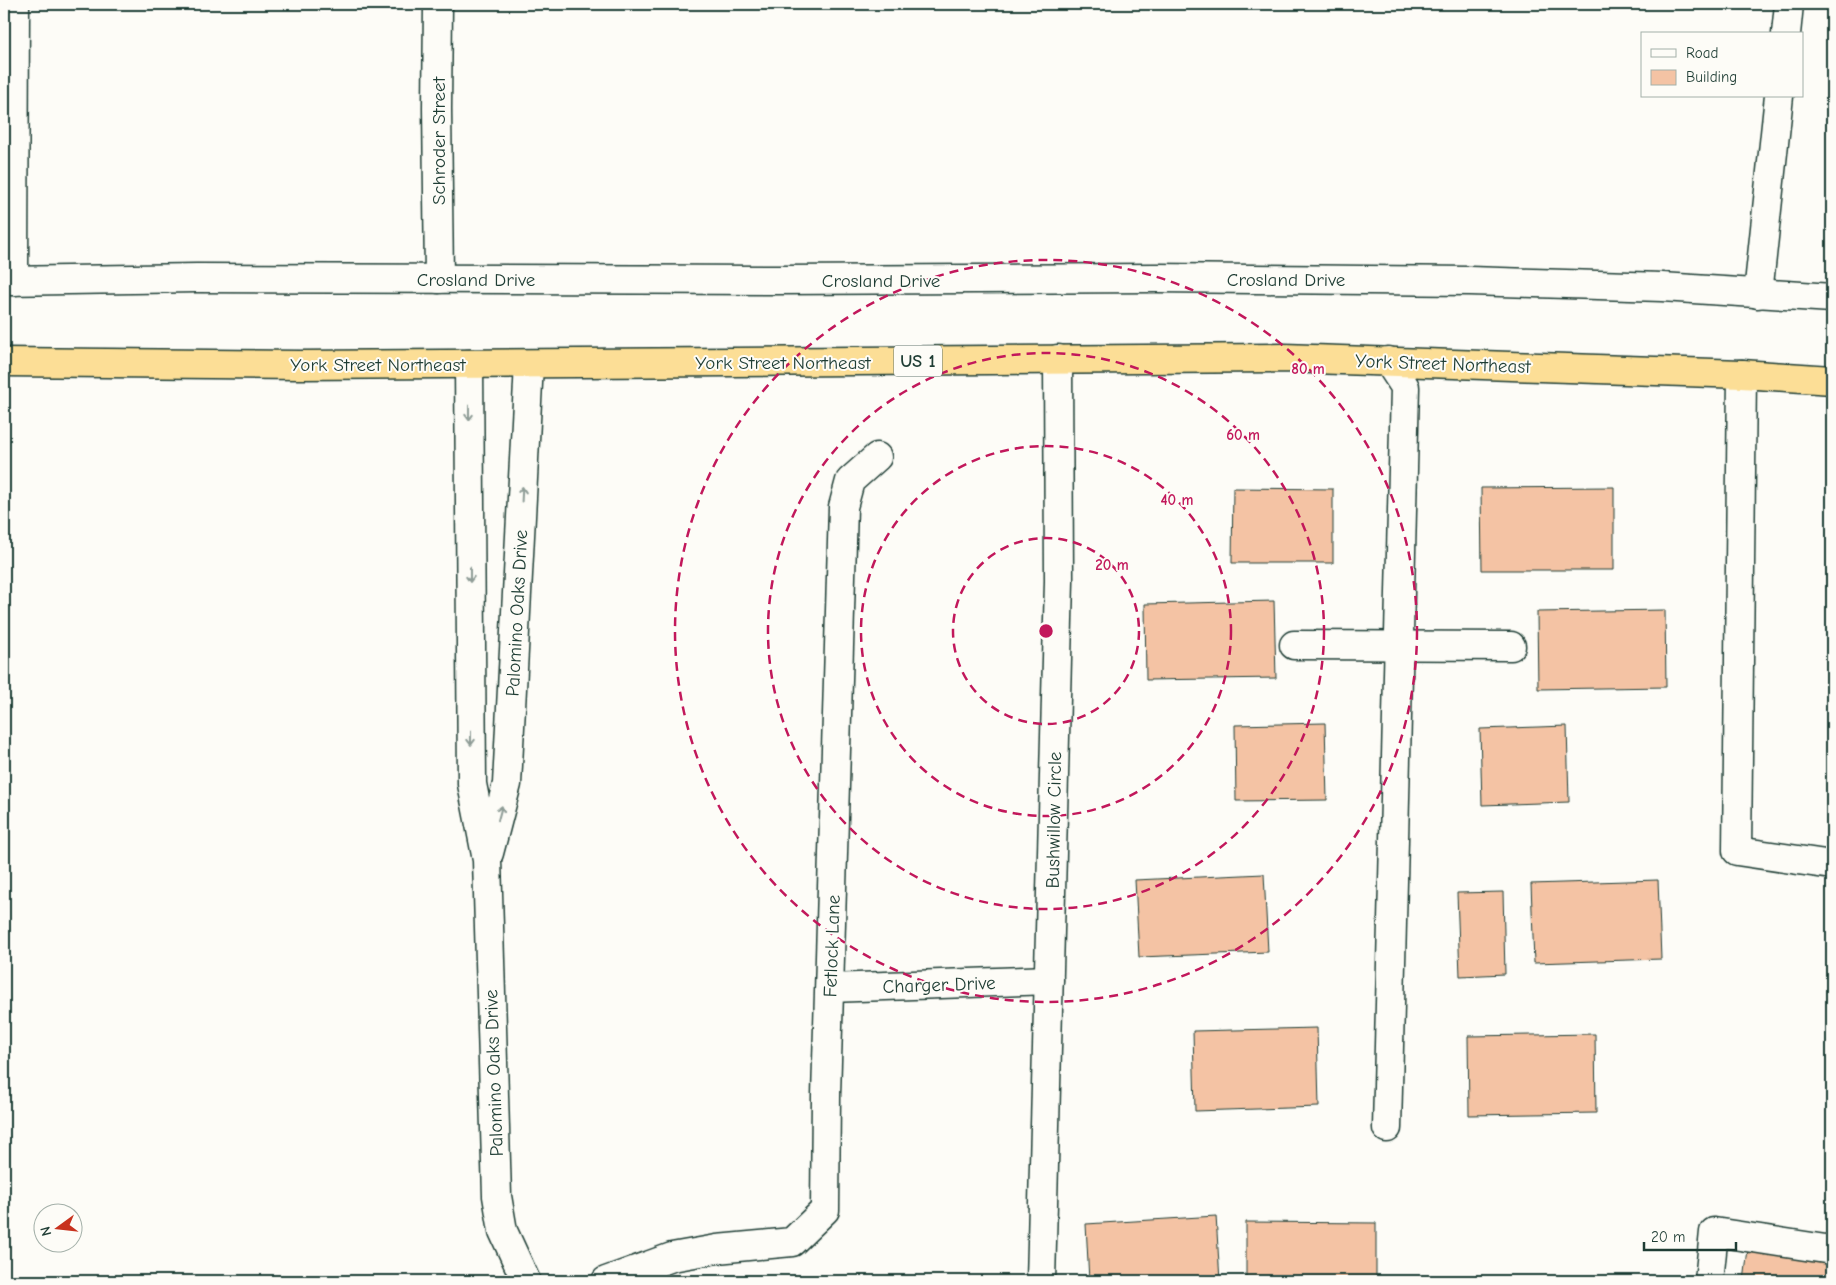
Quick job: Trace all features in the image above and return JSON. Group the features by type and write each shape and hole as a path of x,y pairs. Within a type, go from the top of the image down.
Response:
{"highway":[{"name":"York Street Northeast","path":"4,362 300,365 1284,358 1742,374 1832,380"}],"street":[{"path":"9,281 15,4"},
{"name":"Schroder Street","path":"438,4 439,279"},
{"path":"1786,32 1790,4"},
{"path":"1758,294 1780,98"},
{"name":"Crosland Drive","path":"9,281 197,278 788,280 1167,278 1460,280 1662,287 1832,298"},
{"name":"Bushwillow Circle","path":"1040,1281 1058,580 1058,360"},
{"path":"1387,1128 1405,387 1388,361"},
{"name":"Palomino Oaks Drive","path":"469,364 472,784 487,860 496,1196 503,1231 526,1281"},
{"name":"Palomino Oaks Drive","path":"487,860 507,784 529,364"},
{"path":"1742,374 1737,851 1832,865"},
{"name":"Fetlock Lane","path":"606,1281 672,1257 717,1249 792,1242 825,1210 843,507 850,481 877,457"},
{"path":"1294,645 1511,646"},
{"name":"Charger Drive","path":"830,988 1048,980"},
{"path":"1709,1281 1714,1232 1832,1250"}],"building":[{"path":"1614,487 1614,570 1482,570 1481,488"},
{"path":"1233,488 1333,489 1333,563 1232,563"},
{"path":"1274,601 1276,678 1146,680 1145,604"},
{"path":"1665,610 1666,687 1538,689 1537,612"},
{"path":"1325,723 1327,800 1236,801 1235,725"},
{"path":"1567,726 1569,802 1482,805 1480,729"},
{"path":"1264,874 1268,952 1139,957 1135,880"},
{"path":"1658,880 1661,959 1534,963 1531,884"},
{"path":"1503,892 1505,974 1460,976 1457,893"},
{"path":"1317,1028 1319,1107 1195,1111 1193,1031"},
{"path":"1595,1034 1596,1113 1469,1115 1468,1036"},
{"path":"1216,1216 1220,1281 1089,1281 1086,1224"},
{"path":"1246,1222 1376,1223 1376,1281 1246,1281"},
{"path":"1748,1249 1832,1260 1832,1281 1744,1281"}]}
